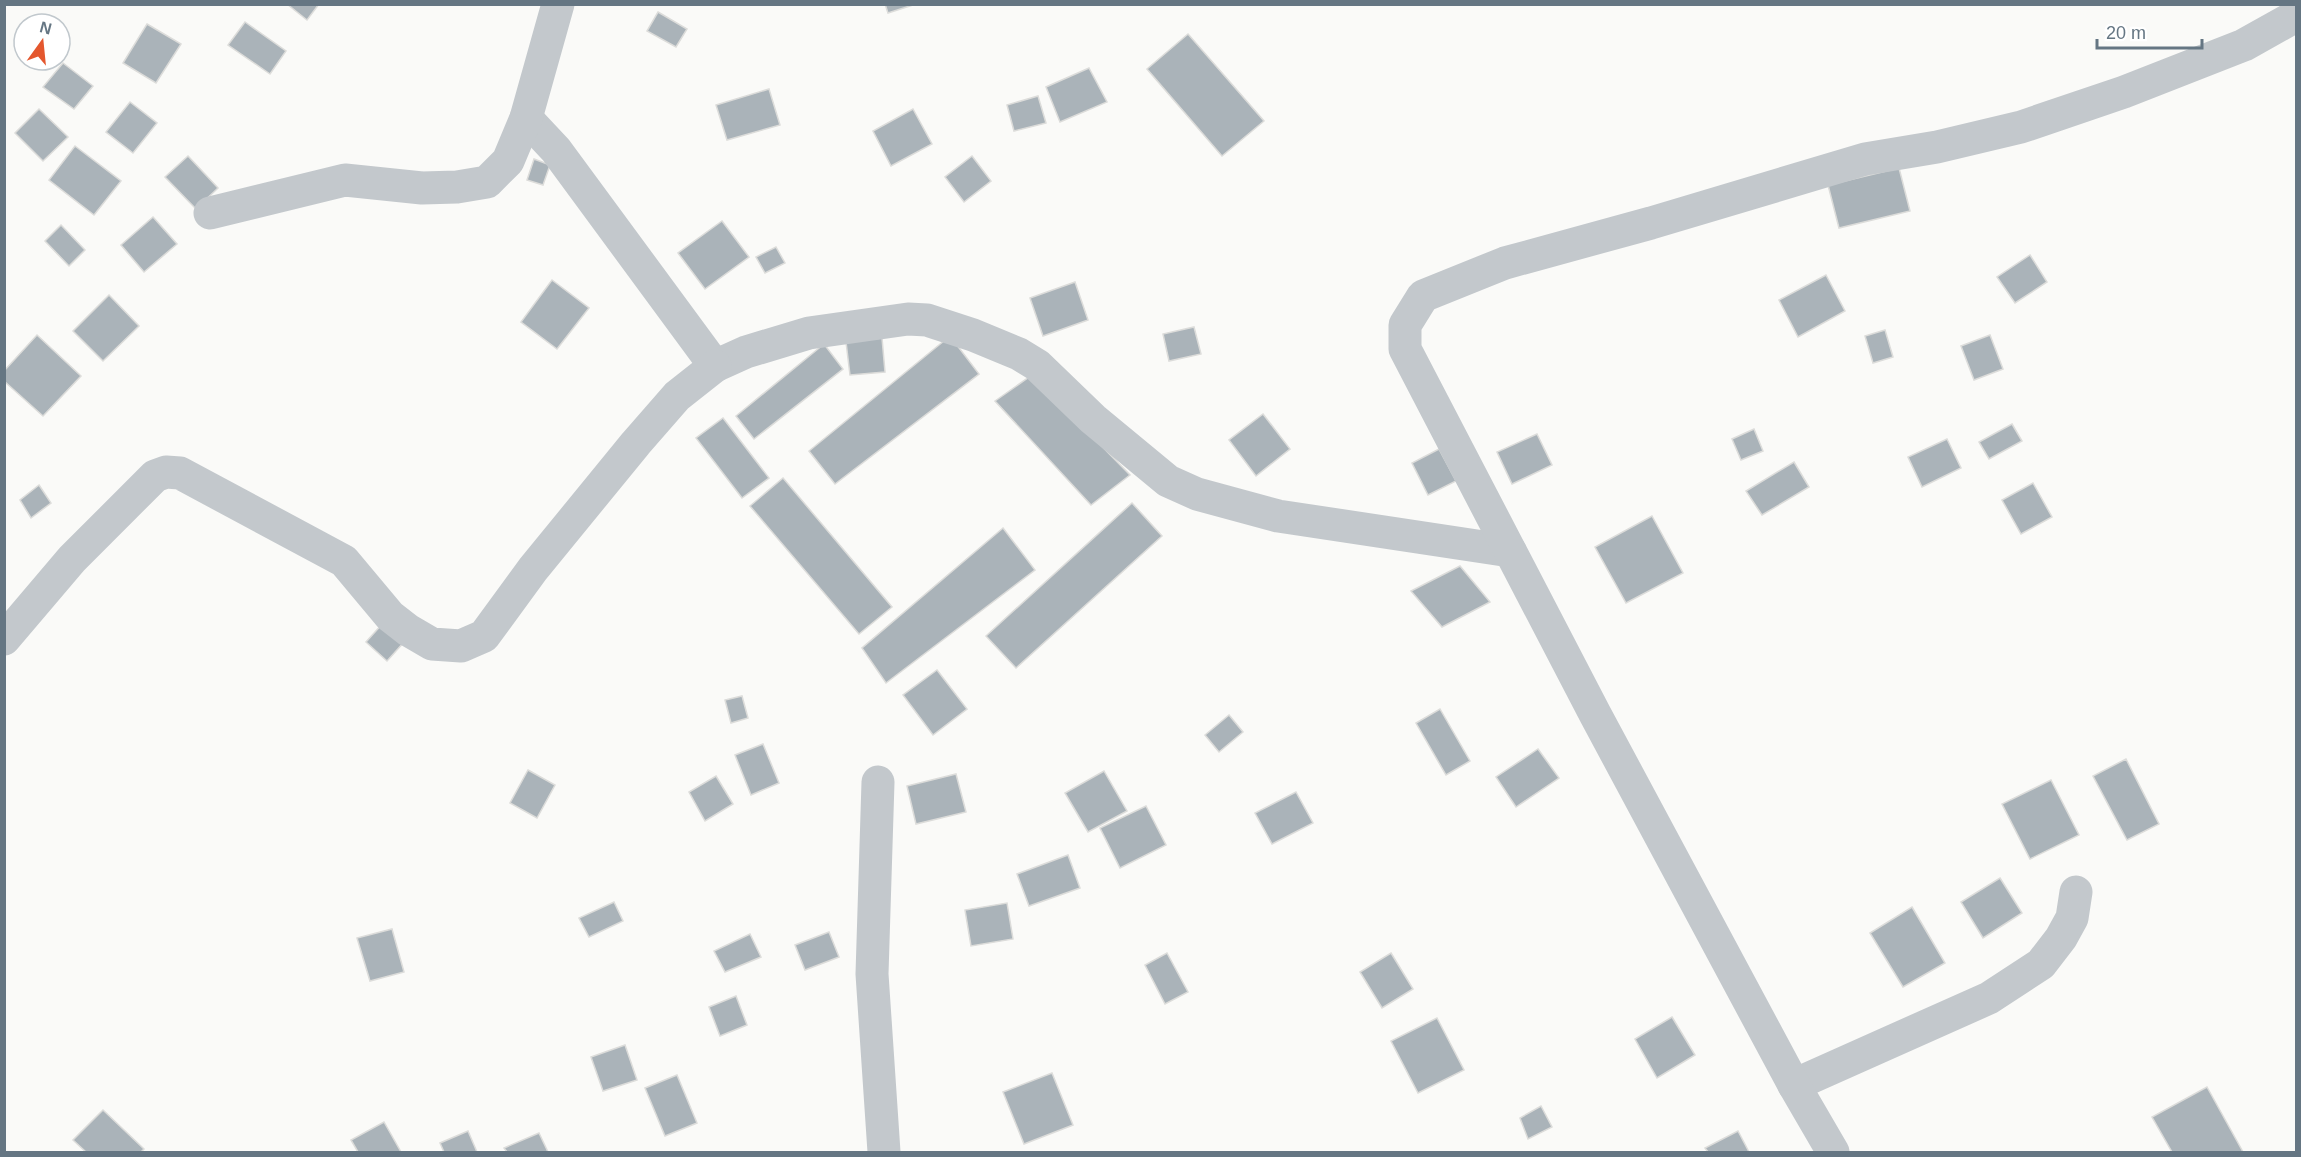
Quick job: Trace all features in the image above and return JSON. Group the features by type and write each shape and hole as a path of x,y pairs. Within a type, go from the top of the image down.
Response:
{"street":[{"path":"210,213 345,180 422,188 457,187 487,182 508,161 526,118 558,4"},
{"path":"1833,1152 1794,1085 1510,551 1406,349 1405,325 1423,296 1505,263 1663,220 1865,159 1937,147 2021,127 2124,92 2244,45 2296,16"},
{"path":"526,118 556,150 715,366"},
{"path":"4,639 72,559 155,476 166,472 180,473 344,561 390,616 408,630 432,644 460,646 484,636 533,568 636,443 677,396 715,366 746,352 809,333 908,319 927,320 973,335 1019,354 1037,365 1093,419 1168,481 1197,494 1278,516 1510,551"},
{"path":"878,782 872,974 884,1152"},
{"path":"1794,1085 1989,998 2041,964 2061,938 2072,918 2076,892"}],"building":[{"path":"287,4 319,4 307,20"},
{"path":"885,4 916,4 888,13"},
{"path":"658,12 687,29 676,47 647,31"},
{"path":"245,22 286,51 270,74 228,45"},
{"path":"147,24 181,44 156,83 123,63"},
{"path":"1188,34 1264,121 1222,156 1147,69"},
{"path":"1089,68 1107,102 1060,122 1046,87"},
{"path":"72,70 93,86 74,109 43,87 56,72 72,72"},
{"path":"769,89 780,125 727,140 716,105"},
{"path":"1038,96 1046,123 1014,131 1007,105"},
{"path":"130,102 157,123 133,153 106,132"},
{"path":"39,109 68,137 43,161 15,133"},
{"path":"913,109 932,144 891,166 873,131"},
{"path":"75,146 121,181 94,215 49,180"},
{"path":"188,156 218,188 196,209 165,177"},
{"path":"972,156 991,181 964,202 945,177"},
{"path":"534,159 550,165 543,185 527,180"},
{"path":"1899,168 1910,211 1839,228 1828,185"},
{"path":"153,217 177,244 144,272 121,245"},
{"path":"722,221 749,257 705,289 678,253"},
{"path":"61,225 85,250 69,266 45,241"},
{"path":"776,247 785,263 765,273 756,257"},
{"path":"2030,255 2047,282 2015,303 1997,277"},
{"path":"1826,275 1845,311 1798,337 1779,300"},
{"path":"552,280 589,308 557,349 521,322"},
{"path":"1075,282 1088,320 1043,336 1030,298"},
{"path":"109,295 139,326 103,361 73,331"},
{"path":"1194,327 1201,354 1169,361 1163,334"},
{"path":"1885,330 1893,357 1873,363 1865,336"},
{"path":"37,335 81,376 43,416 4,381 4,371"},
{"path":"1990,335 2003,369 1974,380 1961,346"},
{"path":"950,336 979,374 835,484 809,451"},
{"path":"882,338 885,372 850,375 846,342"},
{"path":"824,344 843,369 754,439 736,416"},
{"path":"1032,375 1130,475 1091,505 995,401"},
{"path":"1263,414 1290,449 1256,476 1229,440"},
{"path":"723,418 769,478 742,498 696,438"},
{"path":"2012,424 2022,441 1989,459 1979,442"},
{"path":"1754,429 1763,451 1741,460 1732,439"},
{"path":"1537,434 1552,465 1512,484 1497,452"},
{"path":"1947,439 1961,468 1922,487 1908,457"},
{"path":"1439,449 1456,481 1428,495 1412,463"},
{"path":"1794,462 1809,487 1762,515 1746,491"},
{"path":"783,478 892,607 859,634 750,506"},
{"path":"2033,483 2052,517 2021,534 2002,500"},
{"path":"39,485 51,503 31,518 20,500"},
{"path":"1132,503 1162,536 1016,668 986,636"},
{"path":"1652,516 1683,573 1626,603 1595,547"},
{"path":"1003,528 1035,570 886,683 862,648"},
{"path":"1460,566 1490,602 1442,627 1411,591"},
{"path":"384,622 405,641 387,661 366,642"},
{"path":"937,670 967,709 933,735 903,695"},
{"path":"742,696 748,718 731,723 725,700"},
{"path":"1440,709 1470,761 1446,775 1416,723"},
{"path":"1229,715 1243,732 1219,752 1205,735"},
{"path":"763,744 779,783 751,795 735,755"},
{"path":"1538,749 1559,778 1516,807 1496,777"},
{"path":"2126,759 2159,824 2127,840 2093,776"},
{"path":"528,770 555,785 537,818 510,803"},
{"path":"1104,771 1127,811 1088,832 1065,793"},
{"path":"956,774 966,812 916,824 907,786"},
{"path":"716,776 733,804 705,821 689,792"},
{"path":"2051,780 2079,835 2030,859 2002,804"},
{"path":"1296,792 1313,823 1272,844 1255,813"},
{"path":"1146,806 1166,845 1120,868 1100,828"},
{"path":"1068,855 1080,888 1029,906 1017,874"},
{"path":"2000,878 2022,913 1983,938 1961,902"},
{"path":"614,902 623,921 589,937 579,918"},
{"path":"1007,903 1013,939 971,946 965,910"},
{"path":"1912,907 1945,963 1903,987 1870,933"},
{"path":"392,929 404,972 370,981 357,938"},
{"path":"829,932 839,957 805,970 795,945"},
{"path":"750,934 761,957 725,972 714,951"},
{"path":"1167,953 1188,992 1165,1004 1145,965"},
{"path":"1391,953 1413,989 1382,1008 1360,972"},
{"path":"736,996 747,1025 720,1036 709,1007"},
{"path":"1672,1017 1695,1055 1657,1078 1635,1039"},
{"path":"1437,1018 1464,1070 1418,1093 1391,1041"},
{"path":"625,1045 637,1080 603,1091 591,1057"},
{"path":"1052,1073 1073,1125 1024,1144 1003,1092"},
{"path":"677,1075 697,1123 665,1136 645,1088"},
{"path":"2207,1087 2243,1152 2172,1152 2152,1117"},
{"path":"1541,1106 1552,1127 1528,1139 1520,1118"},
{"path":"103,1110 144,1149 141,1152 86,1152 73,1140"},
{"path":"384,1122 401,1152 358,1152 351,1140"},
{"path":"468,1131 477,1152 444,1152 440,1143"},
{"path":"1738,1131 1749,1152 1708,1152 1705,1148"},
{"path":"539,1133 548,1152 507,1152 504,1148"}]}
